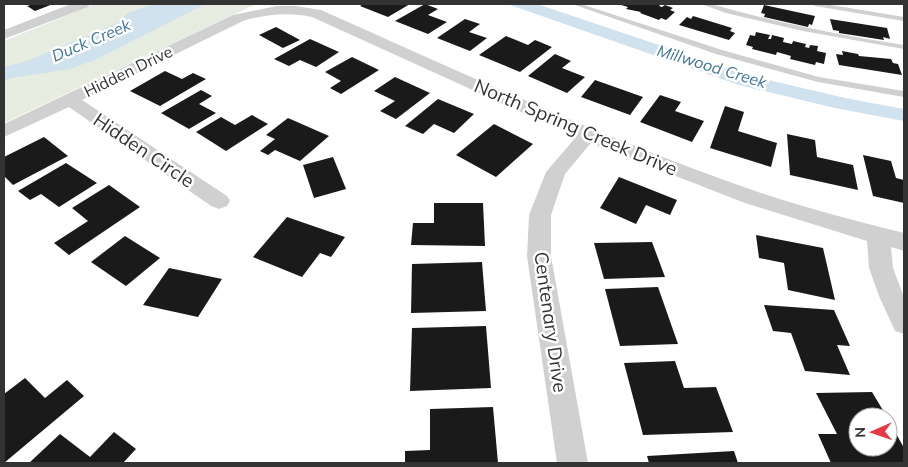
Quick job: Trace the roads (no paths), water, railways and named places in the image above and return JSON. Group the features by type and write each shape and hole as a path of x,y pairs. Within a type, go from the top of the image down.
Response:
{"street":[{"path":"4,35 83,4"},
{"name":"North Spring Creek Drive","path":"252,13 275,9 294,9 316,13 588,135 649,160 739,194 878,236 904,242"},
{"name":"Hidden Drive","path":"4,131 238,18 252,13"},
{"name":"Hidden Circle","path":"69,99 219,201"},
{"name":"Centenary Drive","path":"572,463 539,256 540,215 556,172 588,135"},
{"path":"878,236 881,268 890,296 904,323"}],"lane":[{"path":"575,4 728,55 818,79 904,94"},
{"path":"704,4 766,22 904,47"},
{"path":"733,12 740,4"},
{"path":"815,4 879,16 904,18"}],"water":[{"name":"Duck Creek","path":"154,4 205,4 97,59 70,69 11,78 4,81 4,67 27,61 117,23 128,13"},
{"name":"Millwood Creek","path":"507,4 537,4 751,76 845,98 904,109 904,121 835,108 739,85"}]}
